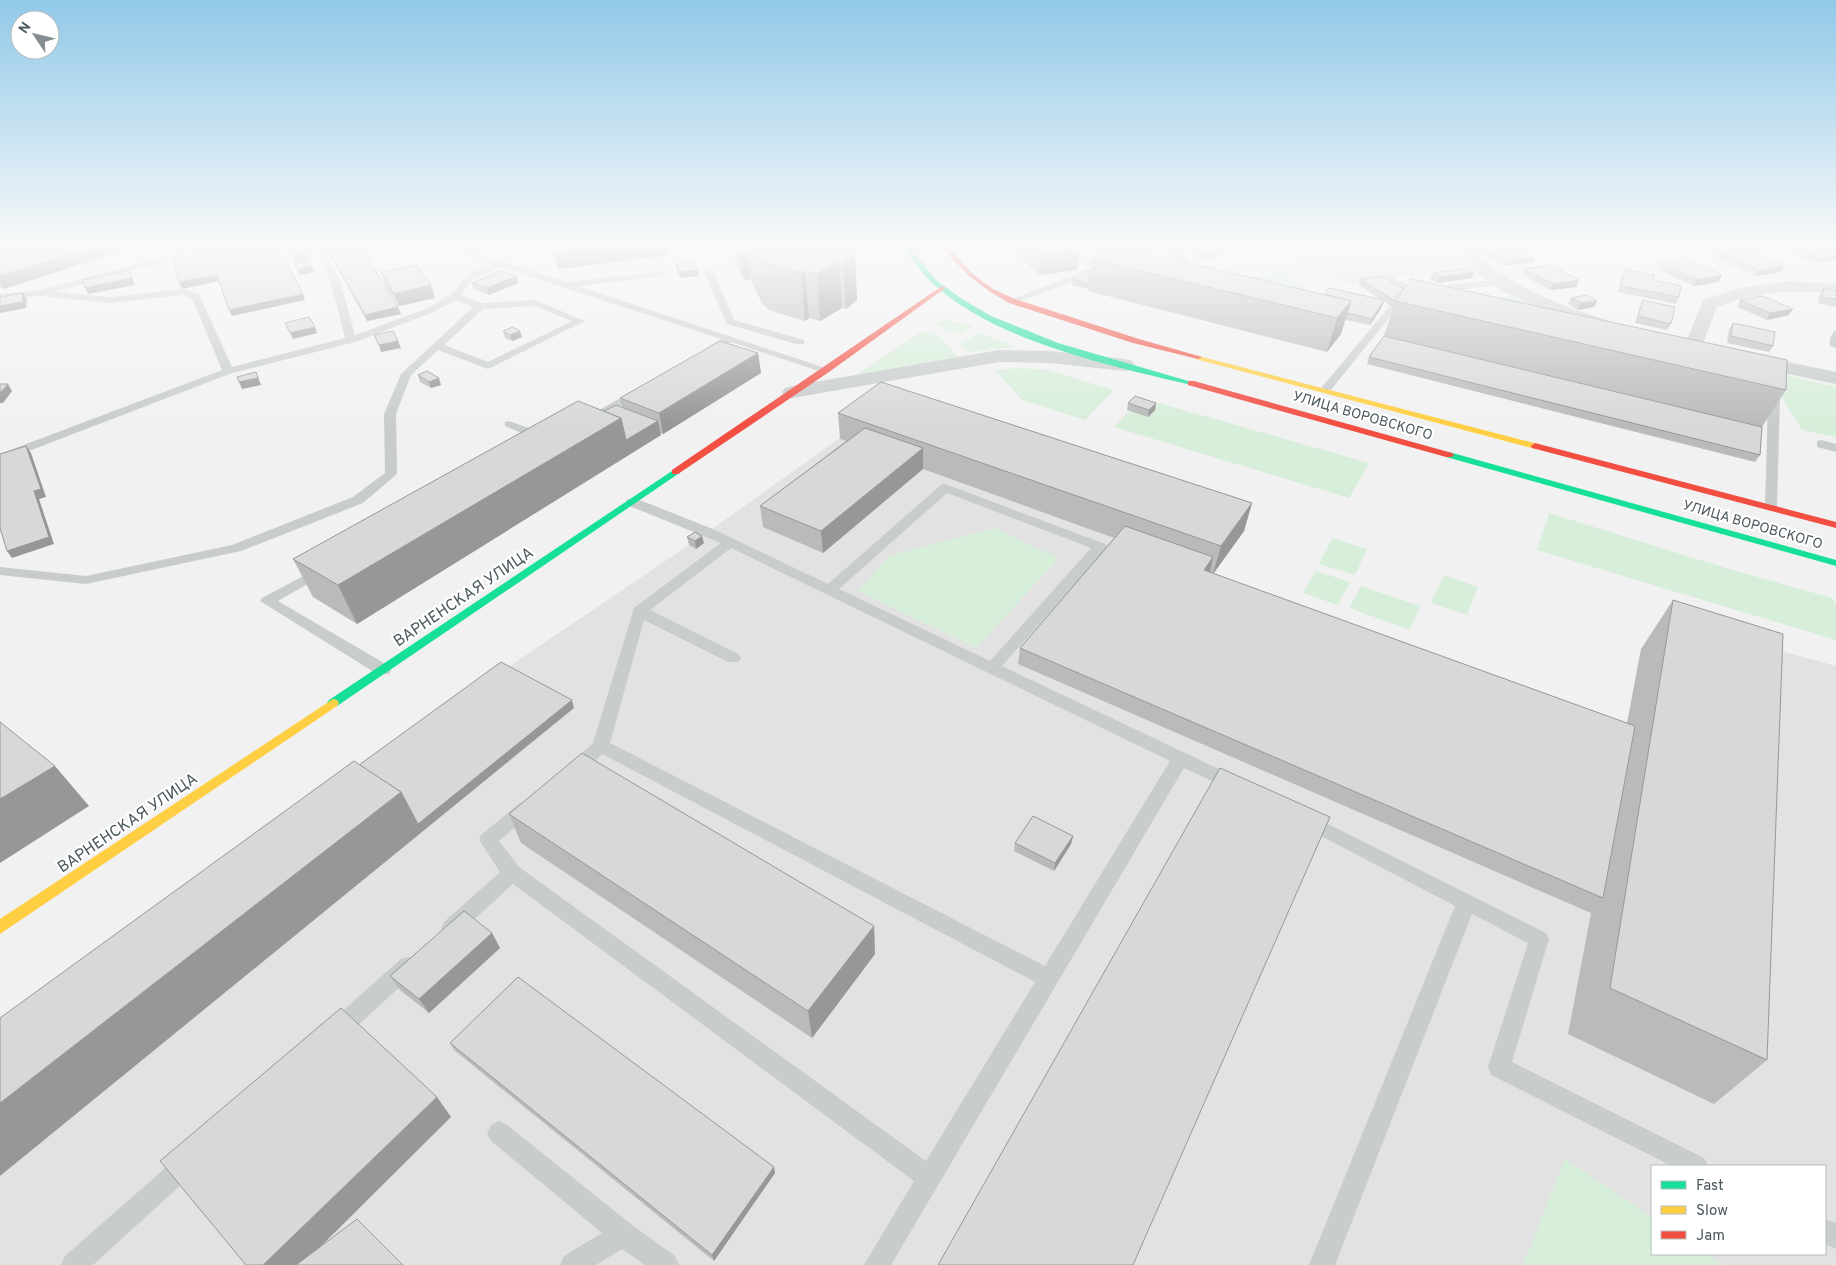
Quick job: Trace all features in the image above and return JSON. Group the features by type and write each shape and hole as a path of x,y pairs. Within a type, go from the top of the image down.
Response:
{"main road":[{"name":"ВАРНЕНСКАЯ УЛИЦА","path":"0,927 632,502 915,307"},
{"name":"УЛИЦА ВОРОВСКОГО","path":"969,307 997,322 1125,364 1836,563"},
{"name":"УЛИЦА ВОРОВСКОГО","path":"1031,307 1136,341 1836,525"}],"street":[{"path":"1555,307 1582,319 1619,329"},
{"path":"1709,307 1710,352"},
{"path":"1674,344 1836,378"},
{"path":"792,392 999,356 1050,357 1125,364"}],"lane":[{"path":"201,307 228,371"},
{"path":"342,307 351,340"},
{"path":"0,458 228,371 351,340 436,307"},
{"path":"0,571 86,580 236,548 358,500 391,474 390,414 406,374 479,307"},
{"path":"437,346 488,366 580,321 545,307"},
{"path":"635,307 826,370"},
{"path":"724,307 730,322"},
{"path":"1326,390 1390,310 1424,317"},
{"path":"710,332 730,322 800,342"},
{"path":"699,357 730,339"},
{"path":"575,427 649,385"},
{"path":"1755,394 1774,398 1771,507"},
{"path":"509,424 554,438 533,451"},
{"path":"1821,444 1836,448"},
{"path":"829,590 945,488 1100,547 992,668"},
{"path":"632,502 730,543 1253,794"},
{"path":"556,784 602,746 639,612 730,543"},
{"path":"336,562 267,601 383,670"},
{"path":"639,612 733,658"},
{"path":"602,746 1049,979"},
{"path":"877,1265 1181,758"},
{"path":"541,796 488,840 512,873 930,1178"},
{"path":"1288,812 1540,939 1499,1067 1694,1165"},
{"path":"319,1046 512,873"},
{"path":"1322,1265 1467,901"},
{"path":"499,1133 623,1234 666,1265"},
{"path":"74,1265 201,1152"},
{"path":"573,1265 623,1234"}],"shaded area":[{"path":"882,408 1244,531 1213,574 1210,573 1624,741 1641,649 1744,683 1745,641 1836,666 1836,1265 0,1265 0,1090 504,670 708,532"}],"green space":[{"path":"1463,307 1534,307 1569,323 1836,387 1836,437 1802,430 1775,387"},
{"path":"945,320 973,326 961,335 931,324"},
{"path":"922,331 937,334 959,357 855,376"},
{"path":"979,333 1017,347 967,352 960,344"},
{"path":"1020,368 1048,370 1114,390 1085,420 1022,400 995,370"},
{"path":"1141,398 1369,463 1349,498 1114,427"},
{"path":"1549,513 1729,569 1832,598 1836,604 1836,640 1537,550"},
{"path":"994,528 1059,558 976,648 858,591 889,556"},
{"path":"1332,538 1367,549 1355,575 1319,564"},
{"path":"1316,571 1350,582 1338,605 1303,593"},
{"path":"1444,575 1478,587 1467,615 1431,603"},
{"path":"1361,586 1420,606 1410,630 1349,608"},
{"path":"1565,1159 1651,1216 1651,1255 1709,1255 1724,1265 1523,1265"}],"building":[{"path":"228,307 243,307 229,310"},
{"path":"360,307 398,307 365,315"},
{"path":"1291,307 1346,307 1337,318"},
{"path":"1349,307 1380,307 1372,319 1347,313"},
{"path":"1422,307 1541,307 1787,360 1786,390"},
{"path":"1641,307 1675,307 1671,324 1638,316"},
{"path":"1756,307 1788,307 1793,309 1770,313"},
{"path":"309,317 315,327 290,333 285,323"},
{"path":"1733,323 1775,332 1773,346 1731,336"},
{"path":"513,327 520,331 510,335 503,331"},
{"path":"393,331 398,341 379,345 374,335"},
{"path":"1834,332 1836,332 1836,340 1834,340"},
{"path":"1384,336 1762,427 1760,455 1369,357"},
{"path":"720,341 758,353 659,413 620,398"},
{"path":"427,371 439,378 429,382 418,375"},
{"path":"256,372 258,378 239,382 237,377"},
{"path":"881,382 1252,503 1221,546 838,413"},
{"path":"0,384 8,384 0,393"},
{"path":"1135,396 1156,403 1149,410 1128,403"},
{"path":"578,401 621,418 338,585 293,559"},
{"path":"616,405 658,421 626,440 621,418 604,411"},
{"path":"865,428 923,448 821,531 760,506"},
{"path":"26,446 41,489 34,491 49,537 7,551 0,528 0,454"},
{"path":"1125,526 1213,557 1204,570 1635,726 1603,898 1020,648"},
{"path":"695,532 702,536 695,541 687,537"},
{"path":"1673,600 1783,634 1767,1060 1610,988"},
{"path":"501,662 572,700 418,824 401,792 359,765"},
{"path":"0,722 55,766 0,799"},
{"path":"582,753 874,926 808,1011 509,814"},
{"path":"354,761 401,792 0,1103 0,1018"},
{"path":"1220,768 1330,817 1133,1265 938,1265"},
{"path":"1033,816 1073,836 1055,863 1015,843"},
{"path":"464,911 492,933 419,999 390,976"},
{"path":"518,977 774,1167 712,1255 450,1043"},
{"path":"341,1008 437,1097 263,1265 246,1265 160,1161"},
{"path":"357,1219 403,1265 296,1265"}],"traffic: fast":[{"path":"970,307 989,318 1056,345 1191,383"},
{"path":"1449,455 1836,563"},
{"path":"333,703 675,472"}],"traffic: slow":[{"path":"1198,357 1535,446"},
{"path":"0,927 333,703"}],"traffic: jam":[{"path":"675,472 915,307"},
{"path":"1031,307 1136,341 1198,357"},
{"path":"1191,383 1449,455"},
{"path":"1535,446 1836,525"}]}
